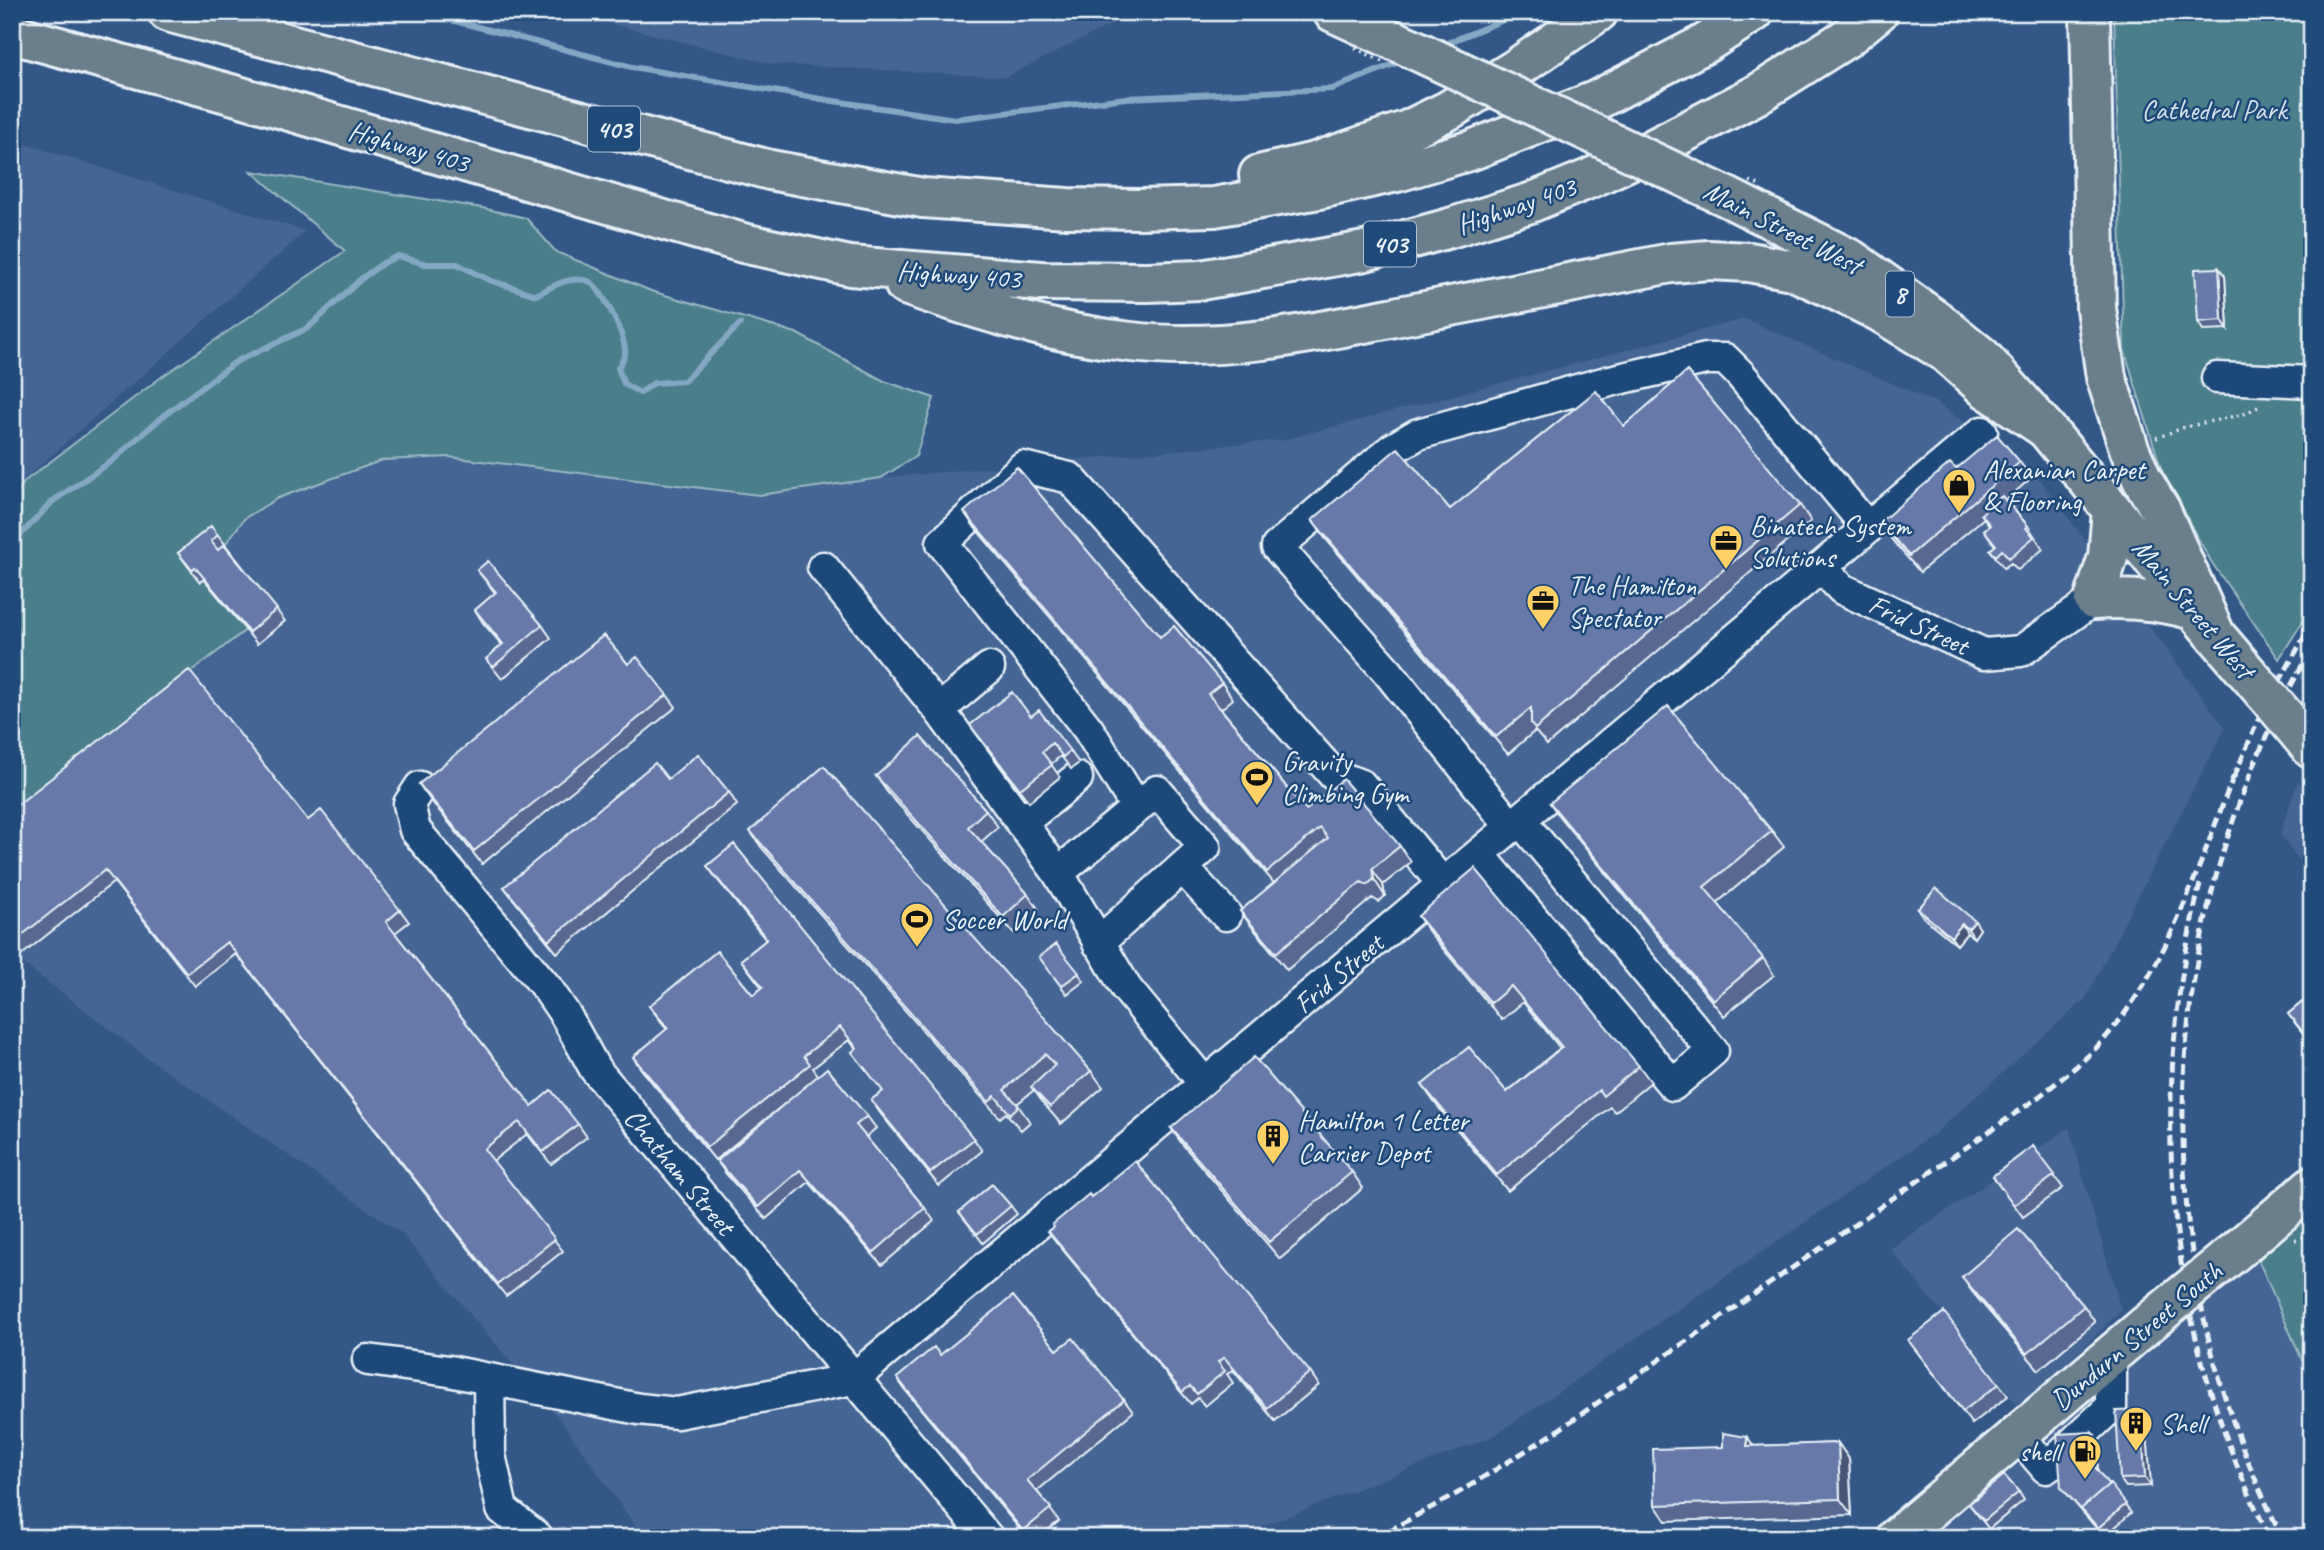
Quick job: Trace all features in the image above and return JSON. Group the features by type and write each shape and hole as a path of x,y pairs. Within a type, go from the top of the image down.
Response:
{"main road":[{"name":"403","path":"168,12 770,170 923,198 1067,208 1139,209 1214,206 1319,189 1472,150 1595,101 1706,43 1754,12"},
{"name":"Main Street West","path":"1333,12 1744,191 1852,260 1939,322 1980,356 2046,429 2312,749"},
{"path":"1067,208 1123,194 1270,173 1315,162 1408,130 1449,110 1514,70 1598,12"},
{"name":"Highway 403","path":"12,34 238,96 743,243 850,266 1041,281 1147,282 1201,280 1365,251 1530,203 1591,178 1756,95 1846,39 1878,12"},
{"path":"2090,12 2096,308 2106,377 2129,448 2142,479 2161,511 2204,621"},
{"path":"850,266 986,313 1058,331 1133,343 1209,345 1284,339 1671,263 1709,260 1749,262 1791,270 1880,312 1945,352 1985,387 2046,429"},
{"path":"2112,510 2108,557 2094,600 2119,598 2169,603 2204,621"},
{"name":"Dundurn Street South","path":"1908,1528 2312,1186"}],"street":[{"path":"1479,854 1673,1086 1713,1051 1388,672 1277,547 1392,449 1418,434 1609,381 1706,359 1725,359 1868,528"},
{"path":"2217,378 2312,382"},
{"name":"Frid Street","path":"853,1379 1982,432"},
{"path":"1137,808 1088,729 942,544 1023,467 1070,478 1334,775 1361,785 1443,884"},
{"path":"823,567 939,710 1058,873 1126,988 1205,1084"},
{"name":"Frid Street","path":"1821,567 1842,589 1984,654 2021,650 2037,642 2094,600"},
{"path":"939,710 989,668"},
{"path":"1021,823 1077,778"},
{"name":"Chatham Street","path":"420,788 410,804 415,830 547,988 595,1069 988,1538"},
{"path":"1058,873 1157,791 1205,847 1098,943"},
{"path":"1183,868 1226,915"},
{"path":"368,1360 627,1407 677,1413 853,1379"},
{"path":"489,1380 490,1455 502,1509 538,1538"}],"path":[{"path":"1744,191 1772,191"},
{"path":"2129,448 2185,427 2253,411 2275,391 2276,380"},
{"path":"2312,1268 2309,1282 2312,1294"}],"shaded area":[{"path":"563,12 1136,12 1006,77 772,64"},
{"path":"12,140 306,231 12,490"},
{"path":"1745,319 1937,403 2035,473 2225,728 2085,999 1935,1133 1494,1436 1232,1538 644,1538 562,1422 401,1233 153,1062 12,955 12,810 245,518 278,498 383,460 449,457 759,495 881,478 1283,440"},
{"path":"2298,781 2312,799 2312,878 2280,834"},
{"path":"2069,1128 2121,1310 2022,1410 1890,1249"},
{"path":"2257,1257 2312,1383 2312,1538 1926,1538"}],"green space":[{"name":"Cathedral Park","path":"2114,12 2312,12 2312,607 2279,659 2212,563 2164,478 2124,349"},
{"path":"251,171 482,208 526,218 556,252 651,291 796,333 884,381 934,398 916,456 881,478 759,495 449,457 383,460 278,498 245,518 208,567 252,625 12,810 12,501 25,481 160,378 345,251"},
{"path":"2312,1213 2312,1383 2257,1257"}],"building":[{"path":"2219,268 2222,320 2198,322 2195,269"},
{"name":"The Hamilton Spectator","path":"1687,371 1800,505 1535,729 1531,724 1531,708 1496,737 1312,520 1398,448 1450,509 1596,391 1624,426"},
{"path":"1997,435 2020,462 1909,556 1880,522 1950,463 1956,469"},
{"path":"1017,467 1160,637 1174,626 1222,683 1208,694 1306,810 1343,779 1400,846 1372,869 1374,879 1367,885 1361,882 1276,953 1240,911 1328,838 1320,828 1267,872 964,512"},
{"path":"2002,496 2034,537 2009,558 2002,550 1996,556 1990,550 1996,545 1984,530 1990,525 1981,514"},
{"path":"211,526 218,535 211,541 218,550 224,545 277,609 249,632 195,567 192,570 178,553"},
{"path":"488,561 542,625 493,667 486,659 503,644 475,610 496,592 477,570"},
{"path":"604,635 628,664 637,657 667,695 474,851 419,784"},
{"path":"189,670 308,820 321,810 400,910 386,922 532,1106 551,1090 578,1124 543,1152 519,1122 484,1149 555,1239 498,1284 227,942 187,973 105,870 12,943 12,809"},
{"path":"1012,692 1031,716 1039,710 1070,751 1063,757 1052,743 1042,752 1052,765 1020,789 970,725"},
{"path":"1668,706 1772,831 1704,887 1763,958 1713,1000 1550,803"},
{"path":"920,736 986,810 968,827 1028,894 1003,917 876,776"},
{"path":"698,754 729,792 548,941 504,887 655,763 668,779"},
{"name":"Soccer World","path":"824,766 1091,1071 1050,1107 1031,1087 1055,1065 1045,1054 1004,1090 1019,1106 1010,1114 995,1096 989,1102 750,831"},
{"path":"734,844 974,1139 930,1173 871,1100 883,1091 852,1052 857,1048 840,1027 804,1056 810,1064 707,1147 633,1057 668,1028 649,1006 717,951 753,995 763,987 741,960 767,939 707,866"},
{"path":"1475,868 1639,1066 1603,1096 1599,1090 1497,1175 1422,1085 1469,1047 1507,1092 1562,1047 1511,986 1491,1003 1418,916"},
{"path":"1936,888 1975,921 1968,929 1962,924 1951,937 1918,909"},
{"path":"1056,944 1079,973 1061,986 1039,957"},
{"path":"2312,994 2312,1043 2288,1014"},
{"name":"Hamilton 1 Letter Carrier Depot","path":"1254,1057 1352,1172 1269,1242 1171,1128"},
{"path":"827,1068 867,1116 856,1125 925,1208 873,1253 800,1170 758,1207 717,1161"},
{"path":"2033,1146 2055,1175 2014,1205 1993,1176"},
{"path":"1135,1161 1310,1372 1267,1408 1224,1357 1218,1362 1225,1371 1197,1394 1190,1386 1182,1392 1048,1231 1089,1194 1091,1197"},
{"path":"992,1184 1011,1206 977,1234 959,1212"},
{"path":"2018,1229 2084,1306 2027,1354 1962,1277"},
{"path":"1013,1296 1057,1350 1073,1338 1124,1400 1027,1480 1051,1508 1023,1531 897,1378 934,1347 940,1355"},
{"path":"1944,1312 1999,1384 1963,1411 1908,1340"},
{"name":"Shell","path":"2141,1410 2145,1478 2120,1479 2116,1411"},
{"name":"shell","path":"2092,1432 2095,1467 2109,1485 2081,1509 2084,1513 2061,1487 2057,1434"},
{"path":"1723,1433 1747,1437 1747,1446 1838,1443 1840,1499 1655,1505 1653,1449 1723,1447"},
{"path":"2004,1475 2019,1492 1984,1521 1969,1504"},
{"path":"2110,1484 2126,1504 2098,1528 2081,1509"}],"waterway":[{"path":"420,12 632,67 955,119 1126,98 1332,89 1404,60"},
{"path":"1440,46 1523,12"},
{"path":"12,544 53,501 112,461 163,416 237,361 308,328 361,279 398,256 426,264 457,264 489,280 536,295 567,281 588,281 606,302 622,336 625,353 618,368 624,384 640,393 654,383 684,381 740,324"}],"railway":[{"path":"2234,777 2259,718 2312,623"},
{"path":"2283,1538 2236,1430 2204,1319 2187,1205 2184,1090 2195,975 2220,862 2259,753 2312,648"},
{"path":"1375,1538 1458,1493 1551,1435 2036,1099 2080,1063 2120,1020 2161,954 2194,881 2236,770"},
{"path":"2200,884 2183,968 2173,1052 2171,1135 2175,1217 2187,1299 2207,1380 2235,1459 2270,1538"}],"place":[{"name":"Alexanian Carpet & Flooring","path":"1959,515"},
{"name":"Binatech System Solutions","path":"1726,571"},
{"name":"The Hamilton Spectator","path":"1543,631"},
{"name":"Gravity Climbing Gym","path":"1257,807"},
{"name":"Soccer World","path":"917,949"},
{"name":"Hamilton 1 Letter Carrier Depot","path":"1273,1166"},
{"name":"Shell","path":"2136,1453"},
{"name":"shell","path":"2085,1481"}]}
